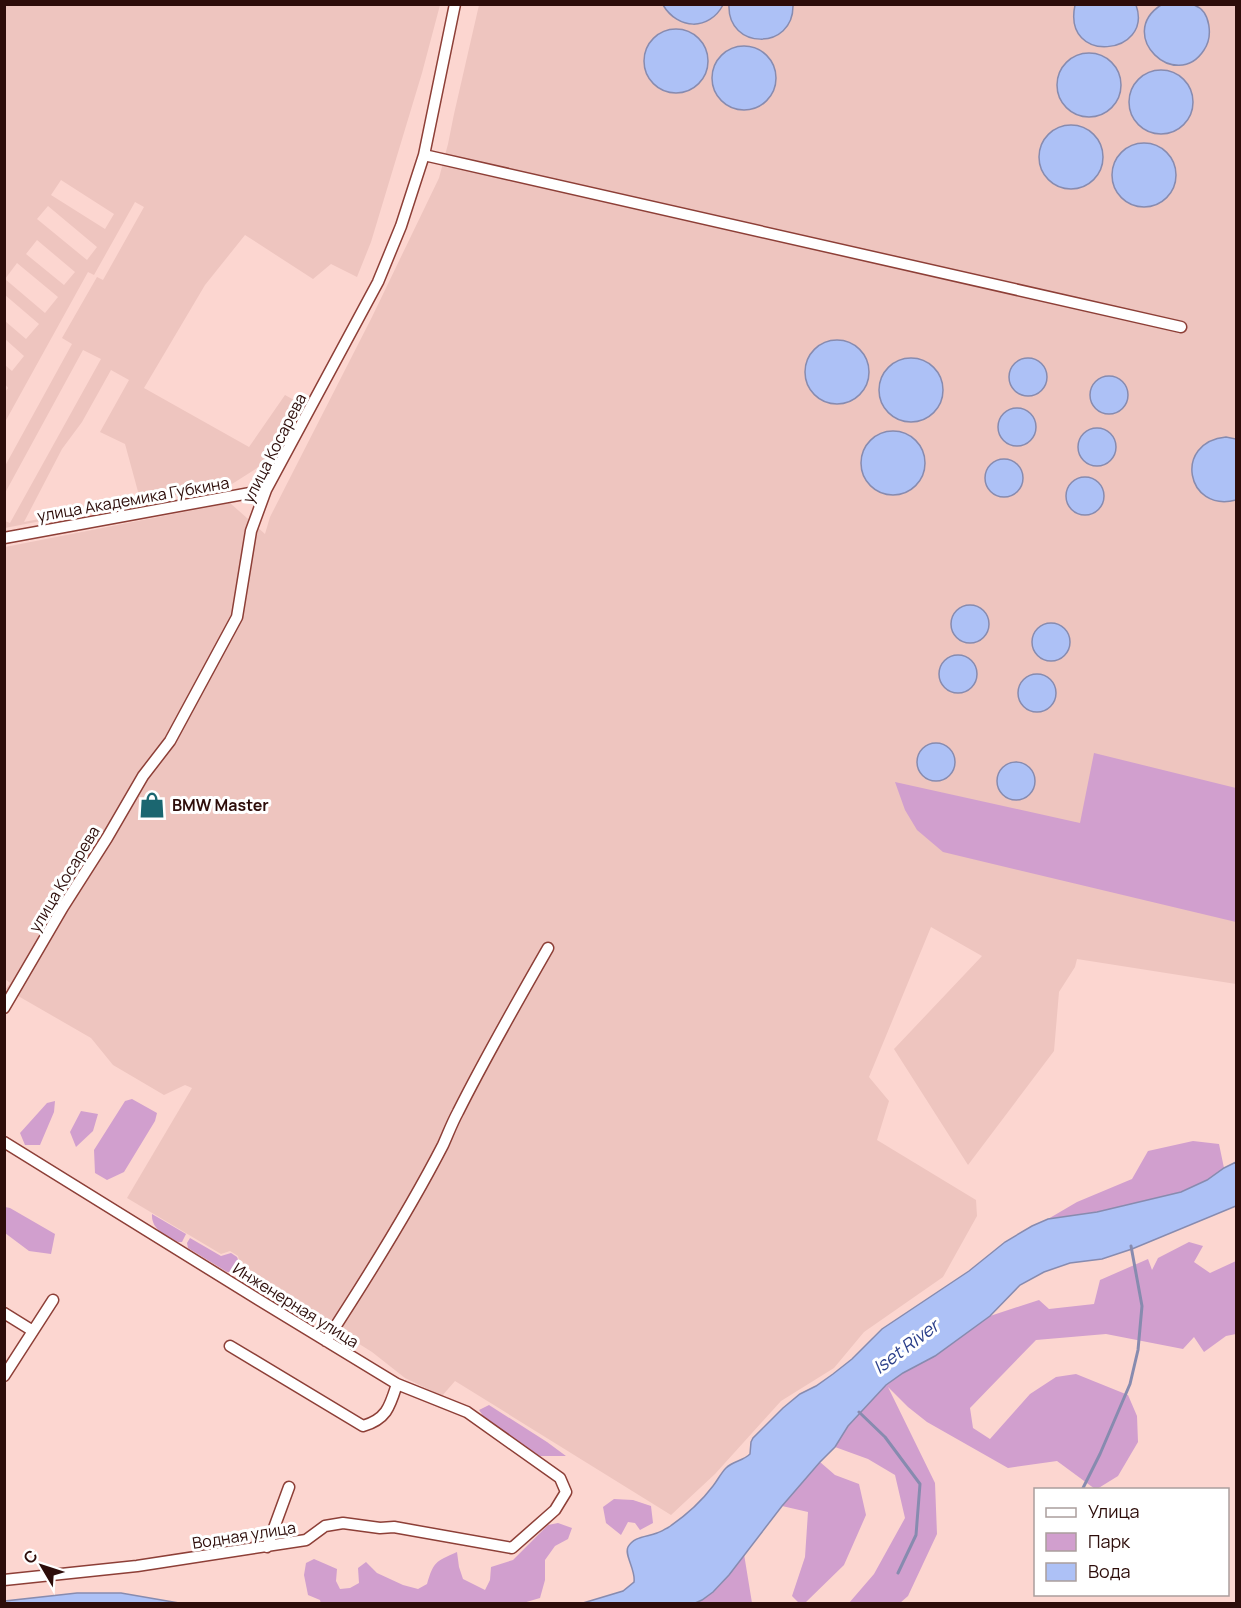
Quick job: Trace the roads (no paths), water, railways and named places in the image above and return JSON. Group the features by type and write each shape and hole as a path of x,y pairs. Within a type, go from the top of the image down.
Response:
{"street":[{"name":"улица Косарева","path":"4,1008 143,776 170,741 237,617 252,531 266,490 378,282 401,226 424,155 455,4"},
{"path":"424,155 1181,327"},
{"name":"улица Академика Губкина","path":"4,538 266,490"},
{"path":"326,1341 413,1199 509,1015 548,948"},
{"name":"Инженерная улица","path":"4,1142 396,1384 467,1412 560,1478 566,1492"},
{"path":"4,1376 53,1300"},
{"path":"4,1313 33,1331"},
{"path":"230,1346 363,1426 376,1422 389,1407 396,1384"},
{"path":"267,1547 289,1487"},
{"name":"Водная улица","path":"4,1580 138,1566 267,1547 306,1540 325,1526 343,1523 380,1528 394,1527 512,1548 555,1510 566,1492"}],"water":[{"path":"1191,4 1200,8 1207,18 1209,38 1207,45 1192,62 1179,65 1166,63 1155,55 1147,44 1144,31 1148,17 1161,5"},
{"path":"663,5 723,5 710,19 693,24 677,19"},
{"path":"729,5 793,5 790,20 783,31 773,37 761,39 749,37 738,30 731,20"},
{"path":"1075,5 1136,5 1138,22 1132,35 1121,43 1107,47 1093,45 1082,38 1075,25"},
{"path":"670,29 682,29 699,38 706,49 708,61 706,73 699,84 682,93 670,93 658,88 649,79 644,67 644,55 649,43 658,34"},
{"path":"738,46 750,46 767,55 774,66 776,78 774,90 767,101 750,110 738,110 726,105 717,96 712,84 712,72 717,60 726,51"},
{"path":"1083,53 1095,53 1112,62 1119,73 1121,85 1119,97 1112,108 1095,117 1083,117 1071,112 1062,103 1057,91 1057,79 1062,67 1071,58"},
{"path":"1155,70 1167,70 1184,79 1191,90 1193,102 1191,114 1184,125 1167,134 1155,134 1143,129 1134,120 1129,108 1129,96 1134,84 1143,75"},
{"path":"1065,125 1077,125 1094,134 1101,145 1103,157 1101,169 1094,180 1077,189 1065,189 1053,184 1044,175 1039,163 1039,151 1044,139 1053,130"},
{"path":"1138,143 1150,143 1167,152 1174,163 1176,175 1174,187 1167,198 1150,207 1138,207 1126,202 1117,193 1112,181 1112,169 1117,157 1126,148"},
{"path":"831,340 843,340 860,349 867,360 869,372 867,384 860,395 843,404 831,404 819,399 810,390 805,378 805,366 810,354 819,345"},
{"path":"905,358 917,358 934,367 941,378 943,390 941,402 934,413 917,422 905,422 893,417 884,408 879,396 879,384 884,372 893,363"},
{"path":"1028,358 1041,364 1047,377 1041,390 1028,396 1015,390 1009,377 1015,364"},
{"path":"1109,376 1122,382 1128,395 1122,408 1109,414 1096,408 1090,395 1096,382"},
{"path":"1017,408 1030,414 1036,427 1030,440 1017,446 1004,440 998,427 1004,414"},
{"path":"1097,428 1110,434 1116,447 1110,460 1097,466 1084,460 1078,447 1084,434"},
{"path":"887,431 899,431 916,440 923,451 925,463 923,475 916,486 899,495 887,495 875,490 866,481 861,469 861,457 866,445 875,436"},
{"path":"1226,437 1236,439 1236,500 1219,501 1206,496 1197,487 1192,475 1193,463 1198,451 1209,442"},
{"path":"1004,459 1017,465 1023,478 1017,491 1004,497 991,491 985,478 991,465"},
{"path":"1085,477 1098,483 1104,496 1098,509 1085,515 1072,509 1066,496 1072,483"},
{"path":"970,605 983,611 989,624 983,637 970,643 957,637 951,624 957,611"},
{"path":"1051,623 1064,629 1070,642 1064,655 1051,661 1038,655 1032,642 1038,629"},
{"path":"958,655 971,661 977,674 971,687 958,693 945,687 939,674 945,661"},
{"path":"1037,674 1050,680 1056,693 1050,706 1037,712 1024,706 1018,693 1024,680"},
{"path":"936,743 949,749 955,762 949,775 936,781 923,775 917,762 923,749"},
{"path":"1016,762 1029,768 1035,781 1029,794 1016,800 1003,794 997,781 1003,768"},
{"name":"Iset River","path":"1236,1162 1236,1206 1132,1249 1102,1259 1070,1263 1044,1272 1020,1285 990,1316 935,1356 886,1385 848,1426 835,1447 782,1506 729,1575 702,1600 693,1604 583,1603 623,1591 634,1582 627,1550 631,1543 658,1533 681,1518 708,1492 726,1468 750,1454 753,1438 783,1408 852,1359 882,1329 969,1271 1005,1242 1048,1219 1097,1212 1181,1192 1207,1180"},
{"path":"77,1593 121,1593 179,1603 5,1603 5,1601"}],"waterway":[{"path":"1083,1488 1130,1384 1138,1350 1142,1306 1131,1246"},
{"path":"859,1412 885,1437 920,1484 916,1535 898,1573"}],"place":[{"name":"BMW Master","path":"152,805"}]}
